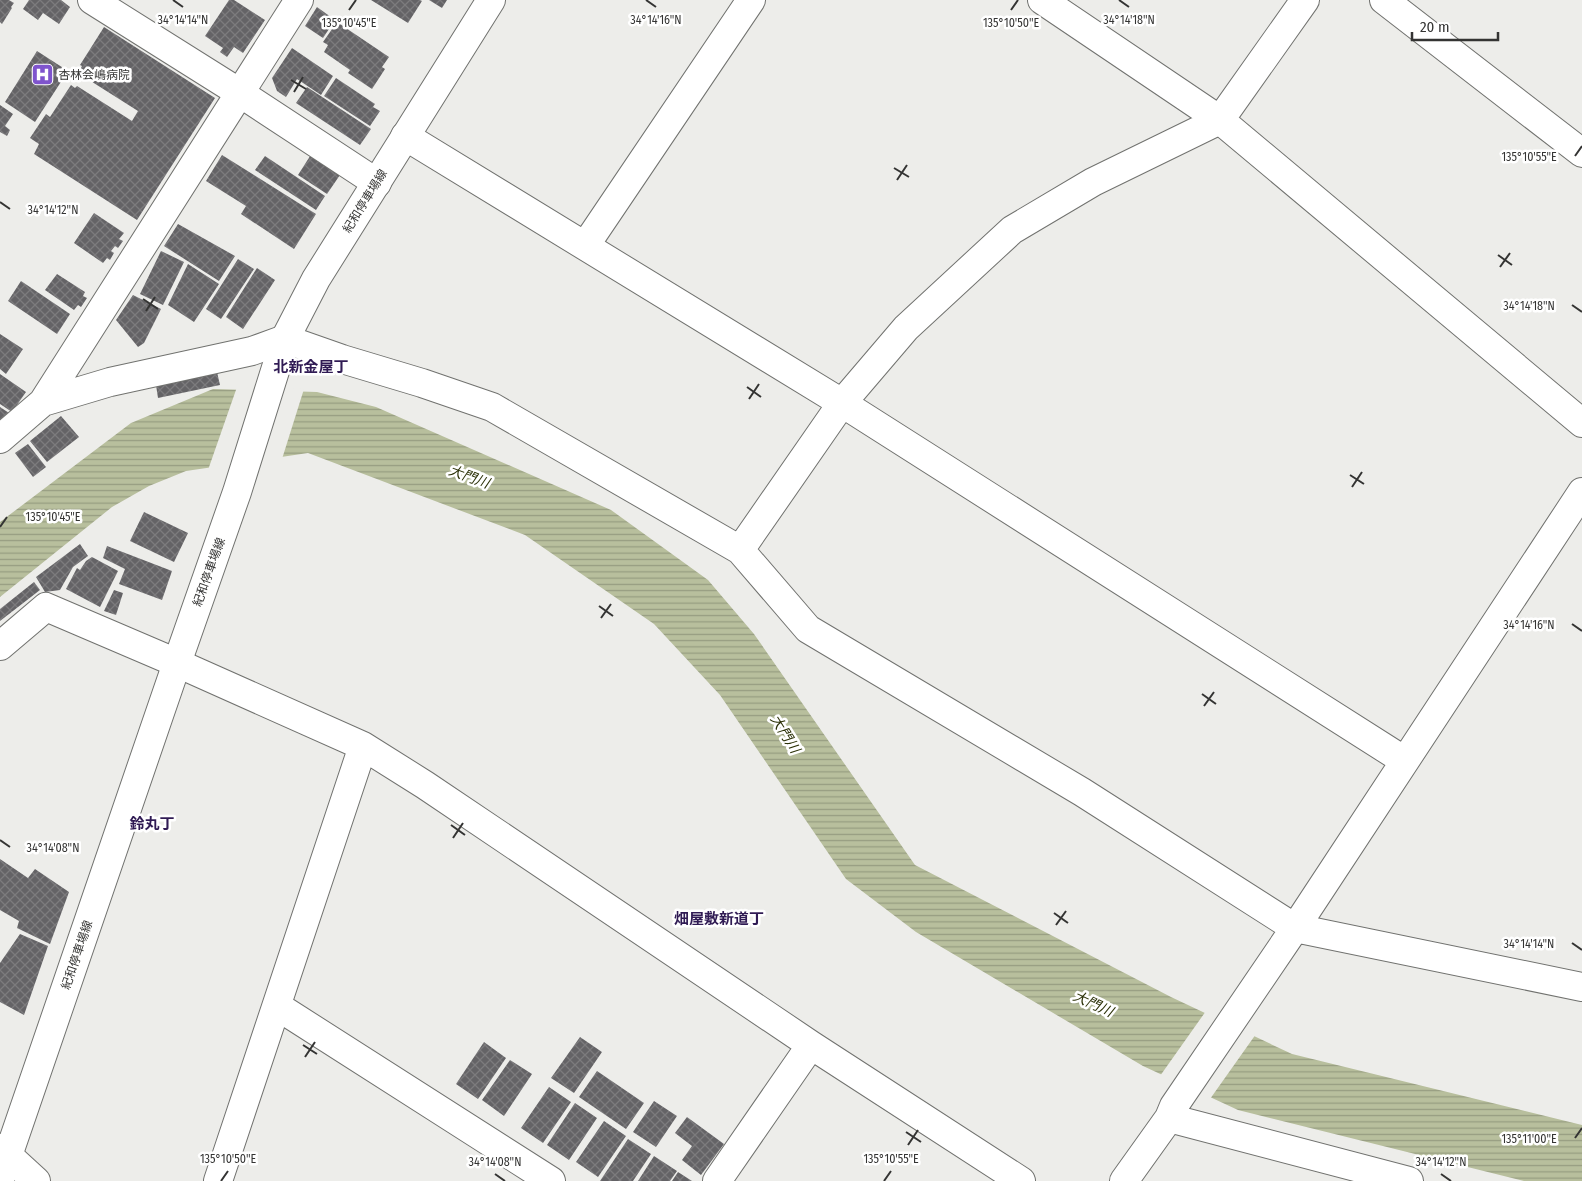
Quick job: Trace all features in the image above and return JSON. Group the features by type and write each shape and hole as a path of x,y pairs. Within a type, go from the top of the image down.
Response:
{"street":[{"path":"92,0 377,182"},
{"path":"0,439 43,402 299,0"},
{"name":"紀和停車場線","path":"3,1161 238,492 285,339 316,279 491,0"},
{"path":"586,246 751,0"},
{"path":"1042,0 1220,120 1582,423"},
{"path":"740,550 842,403 906,328 1012,230 1093,182 1220,120 1305,0"},
{"path":"1384,0 1582,153"},
{"path":"405,136 842,403 1405,761"},
{"path":"43,402 110,382 252,351 285,339 492,407 740,550 808,629 1082,792 1294,928 1582,987"},
{"path":"1124,1181 1294,928 1582,492"},
{"path":"0,646 46,607 363,746 434,790 811,1045 1021,1181"},
{"path":"218,1181 363,746"},
{"path":"277,1006 551,1181"},
{"path":"717,1181 811,1045"},
{"path":"1171,1112 1409,1181"},
{"path":"3,1161 36,1181"}],"water":[{"name":"大門川","path":"213,389 317,392 376,407 611,510 708,580 754,634 915,865 1171,997 1292,1054 1582,1125 1582,1181 1524,1181 1238,1110 1143,1066 916,932 846,879 720,695 654,624 525,535 308,453 186,471 149,486 112,507 0,597 0,522 131,423"}],"pier":[{"path":"237,387 304,389 282,459 208,470"},
{"path":"1206,1011 1256,1034 1210,1099 1160,1076"}],"building":[{"path":"0,0 9,0 14,3 2,24 0,22"},
{"path":"29,0 61,0 70,7 59,24 43,13 38,20 23,9"},
{"path":"229,0 234,0 265,20 243,53 234,47 227,57 220,52 223,48 205,36"},
{"path":"371,0 420,0 422,1 408,23"},
{"path":"429,0 447,0 442,8"},
{"path":"317,7 335,20 323,38 305,26"},
{"path":"337,22 389,57 382,67 385,69 372,89 348,73 350,70 324,52 328,45 323,42"},
{"path":"104,27 215,98 137,220 34,154 39,144 30,138 46,114 50,117 71,85 75,88 77,86 132,121 138,111 78,73 82,66 80,65"},
{"path":"292,48 333,76 321,95 297,79 286,97 277,91 272,78"},
{"path":"37,51 68,71 35,122 5,102"},
{"path":"336,78 375,104 373,107 380,111 370,126 324,96"},
{"path":"307,87 371,129 360,145 296,103"},
{"path":"0,105 13,114 5,126 10,130 7,136 0,132"},
{"path":"312,153 342,172 327,194 298,175"},
{"path":"222,155 316,214 294,249 241,214 246,206 206,181"},
{"path":"265,156 325,196 316,210 255,170"},
{"path":"94,213 124,233 119,239 123,241 118,248 115,246 111,251 114,253 110,260 107,258 103,263 74,243"},
{"path":"178,224 235,256 219,281 164,246"},
{"path":"161,251 184,262 163,305 140,294"},
{"path":"238,259 254,269 221,319 206,309"},
{"path":"188,264 219,284 194,322 168,305"},
{"path":"257,268 275,280 243,329 226,317"},
{"path":"57,274 85,292 83,296 87,298 81,307 78,305 74,310 45,290"},
{"path":"21,281 70,314 57,334 8,301"},
{"path":"133,295 161,309 144,343 138,347 116,320"},
{"path":"0,334 23,349 6,374 0,369"},
{"path":"217,372 220,385 158,398 156,385"},
{"path":"0,374 26,392 12,412 0,404"},
{"path":"0,407 12,415 0,424"},
{"path":"61,416 79,437 47,462 30,441"},
{"path":"28,444 46,467 33,477 15,453"},
{"path":"144,512 188,533 174,562 130,541"},
{"path":"80,544 88,556 73,567 60,590 45,592 36,577"},
{"path":"107,546 172,571 162,600 119,584 125,569 103,558"},
{"path":"92,557 118,571 100,607 66,589 77,568 80,570 86,561"},
{"path":"34,582 40,590 0,621 0,609"},
{"path":"114,590 123,593 116,615 104,611"},
{"path":"0,859 28,878 35,869 69,892 50,944 17,928 19,921 0,910"},
{"path":"20,934 48,946 24,1015 0,1002 0,963"},
{"path":"580,1037 602,1052 574,1093 551,1078"},
{"path":"484,1042 506,1058 478,1099 456,1084"},
{"path":"510,1060 532,1074 504,1116 482,1100"},
{"path":"597,1071 644,1103 626,1129 579,1097"},
{"path":"549,1087 571,1102 543,1143 521,1128"},
{"path":"654,1101 677,1116 656,1147 633,1132"},
{"path":"575,1103 597,1118 569,1160 547,1145"},
{"path":"687,1117 724,1144 701,1175 682,1160 692,1146 675,1133"},
{"path":"604,1121 626,1136 598,1177 576,1162"},
{"path":"628,1139 651,1154 633,1181 600,1181"},
{"path":"654,1156 677,1171 670,1181 638,1181"},
{"path":"678,1172 692,1181 672,1181"}],"place":[{"name":"杏林会嶋病院","path":"42,75"}],"district":[{"name":"北新金屋丁","path":"311,367"},
{"name":"鈴丸丁","path":"152,824"},
{"name":"畑屋敷新道丁","path":"719,919"}]}
